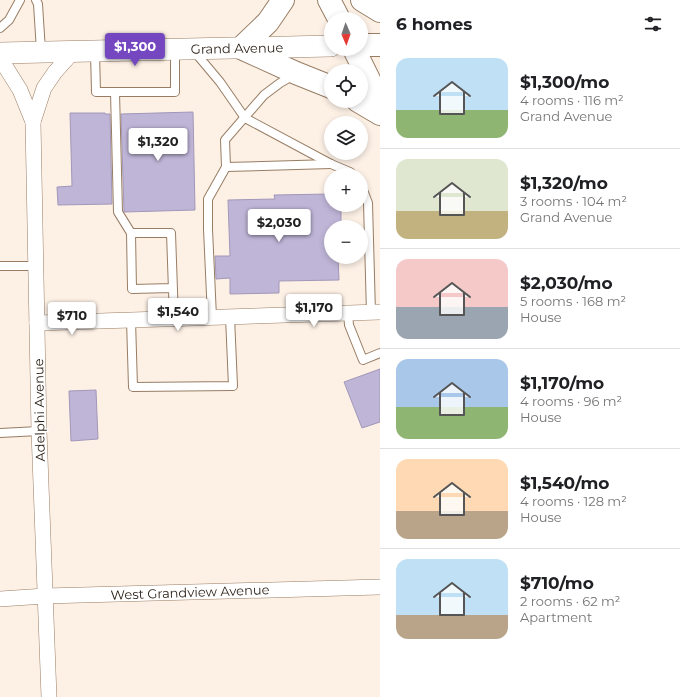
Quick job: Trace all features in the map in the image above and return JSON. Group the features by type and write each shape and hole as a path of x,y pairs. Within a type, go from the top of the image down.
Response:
{"main road":[{"path":"282,0 268,22 241,48 324,84"},
{"path":"329,0 335,12"},
{"path":"362,0 380,11"},
{"path":"368,45 380,45"},
{"name":"Grand Avenue","path":"0,53 324,46"},
{"path":"357,56 380,102"},
{"path":"368,107 380,114"}],"street":[{"name":"Adelphi Avenue","path":"49,697 39,431 33,122 44,88 55,72 73,52"},
{"name":"Adelphi Avenue","path":"0,58 20,90 33,122"},
{"path":"37,323 376,312"},
{"name":"West Grandview Avenue","path":"0,599 45,596 380,587"}],"lane":[{"path":"0,28 8,20 20,0"},
{"path":"36,0 38,4 41,52"},
{"path":"95,51 96,92 175,92 183,49"},
{"path":"183,49 220,82 245,118 340,168"},
{"path":"212,318 208,199 226,167 225,140 264,95 296,73"},
{"path":"115,92 118,212 131,233 132,289 173,288"},
{"path":"226,167 331,164"},
{"path":"368,203 376,312"},
{"path":"131,233 171,232 174,319"},
{"path":"0,266 36,266"},
{"path":"348,313 349,325 363,360 380,353"},
{"path":"131,320 133,388 233,386 230,317"},
{"path":"0,432 39,431"}],"building":[{"path":"193,112 195,210 124,212 121,114"},
{"path":"70,113 110,114 112,204 58,205 57,187 72,186"},
{"path":"324,194 324,212 341,212 341,220 324,220 324,264 338,264 339,280 279,281 279,293 230,294 230,278 216,279 215,256 230,256 228,200 275,199 274,195"},
{"path":"380,369 380,422 362,428 344,382"},
{"path":"96,390 98,439 71,441 69,391"}]}
